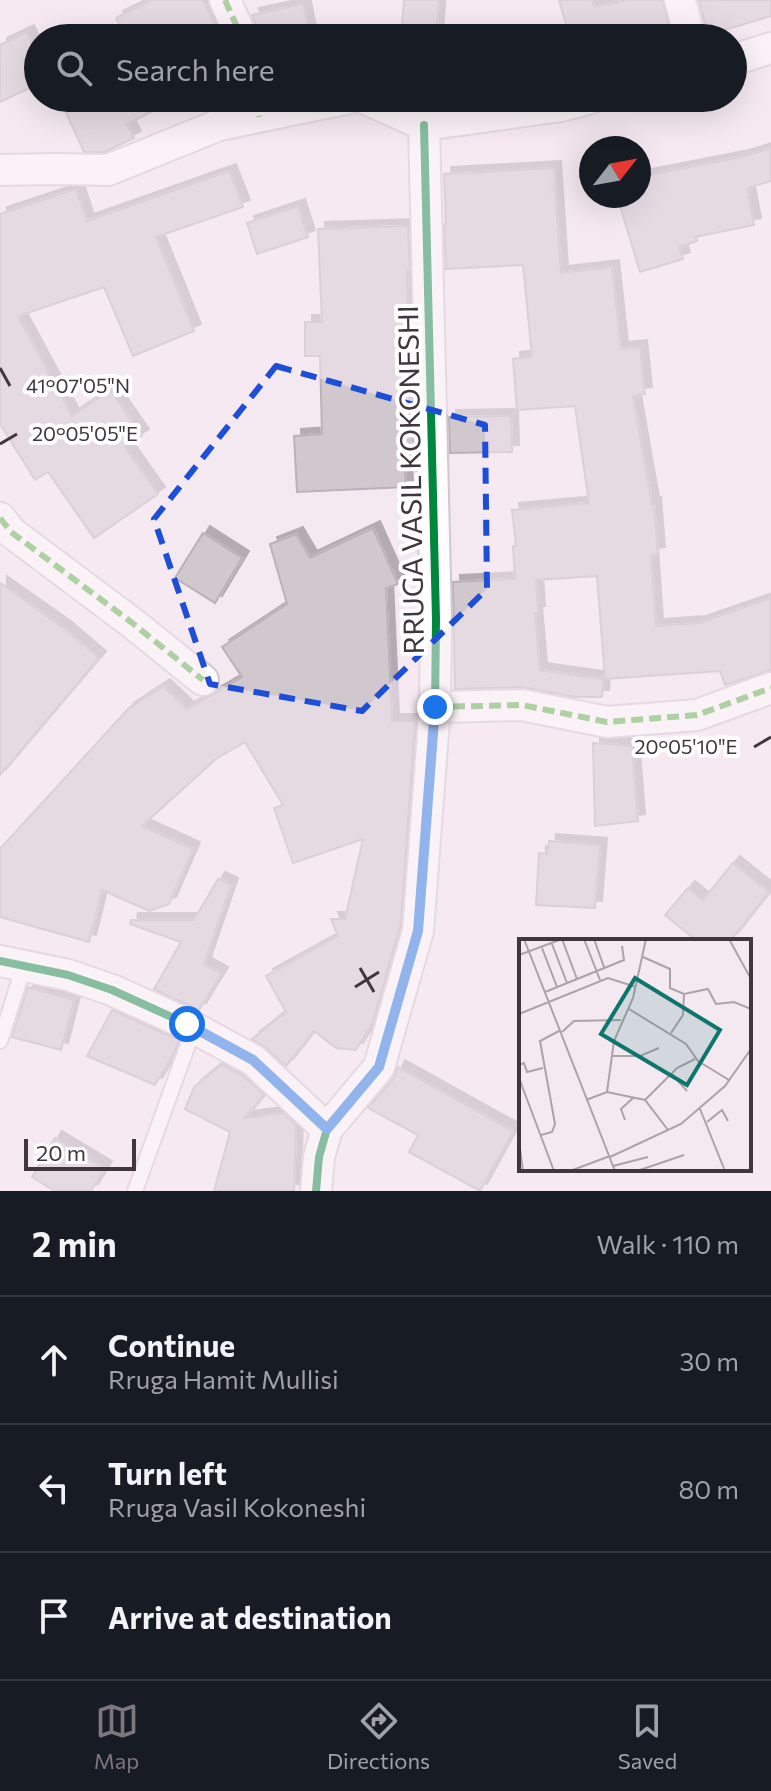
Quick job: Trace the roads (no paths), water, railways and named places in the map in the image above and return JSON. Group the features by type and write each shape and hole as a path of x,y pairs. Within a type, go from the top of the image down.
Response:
{"street":[{"path":"225,0 236,24"},
{"path":"680,0 686,24"},
{"path":"747,56 771,48"},
{"path":"0,170 108,170 249,112"},
{"path":"395,112 424,125 518,112"},
{"name":"RRUGA VASIL KOKONESHI","path":"316,1191 319,1157 327,1129 379,1067 418,931 435,707 436,603 424,125"},
{"path":"0,518 11,532 203,680"},
{"path":"435,707 522,705 607,722 697,715 771,688"},
{"path":"12,963 68,975 112,990 194,1028 253,1060 327,1129"}],"lane":[{"path":"0,1041 12,963"},
{"path":"135,1191 194,1028"}]}
